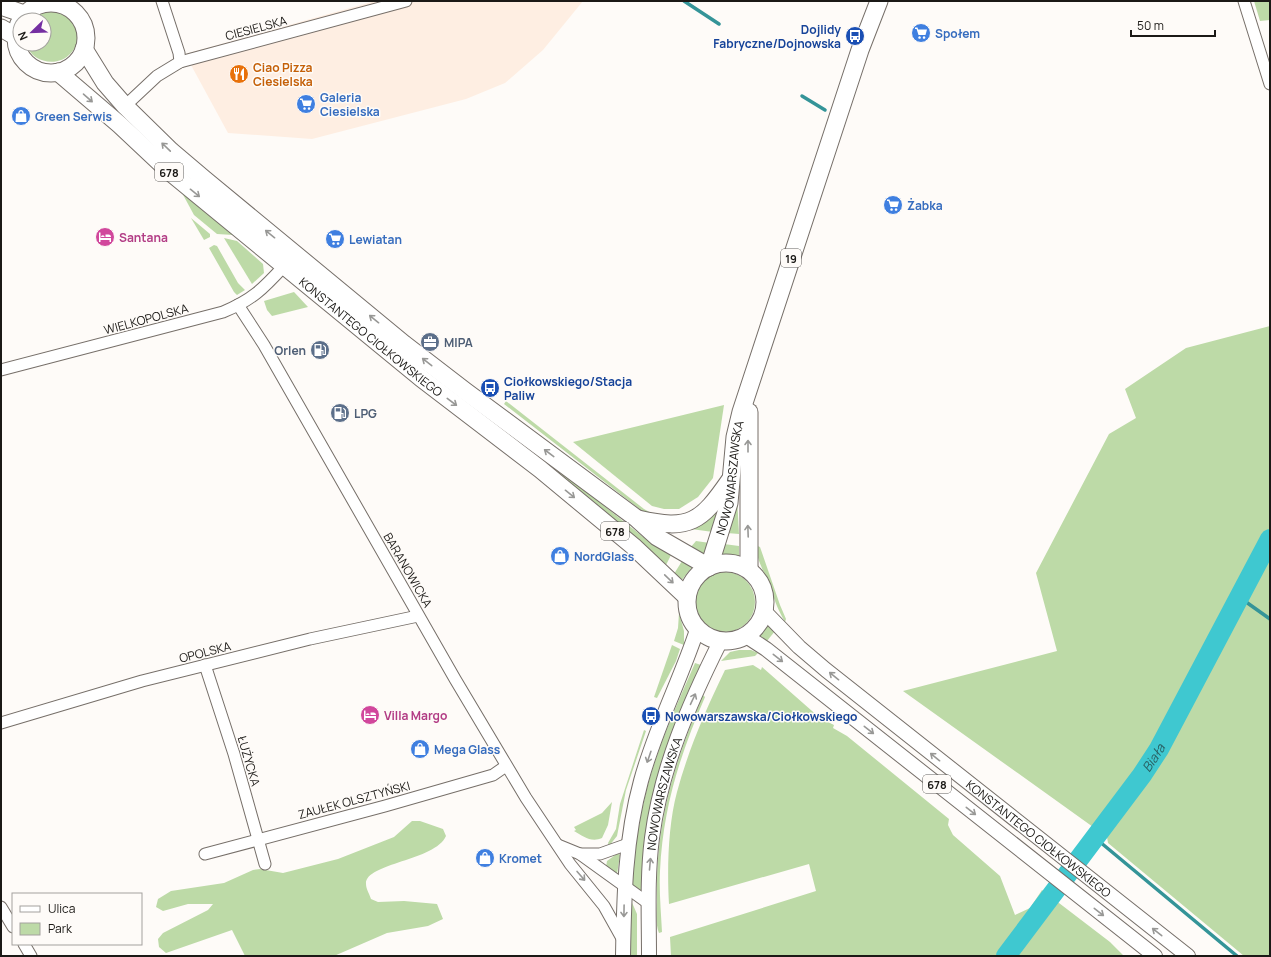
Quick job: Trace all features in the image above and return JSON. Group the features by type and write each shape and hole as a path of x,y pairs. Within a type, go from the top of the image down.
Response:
{"highway":[{"name":"NOWOWARSZAWSKA","path":"709,567 729,503 735,437 749,388 860,50 879,1"},
{"path":"8,32 26,63 38,71 58,72 69,68 78,60 84,49 86,39 85,29 81,19 74,11 65,3 44,2 30,8 26,12"},
{"path":"1,6 18,12"},
{"name":"KONSTANTEGO CIOŁKOWSKIEGO","path":"84,49 105,83 125,106 171,151 204,179 404,344 465,391 636,518 657,537 709,567"},
{"name":"KONSTANTEGO CIOŁKOWSKIEGO","path":"58,72 120,125 170,172 284,266 421,378 540,470 633,546 686,597"},
{"name":"NOWOWARSZAWSKA","path":"749,388 749,570"},
{"path":"636,518 674,525 694,520 710,508 731,479"},
{"path":"729,563 749,570 755,576 762,588 765,601 764,611 758,625 746,636 734,641 720,642 712,640 698,630 688,615 686,597 694,579 709,567 729,563"}],"main road":[{"name":"KONSTANTEGO CIOŁKOWSKIEGO","path":"764,611 826,670 1188,956"},
{"name":"NOWOWARSZAWSKA","path":"623,956 624,886 628,844 641,781 698,630"},
{"name":"KONSTANTEGO CIOŁKOWSKIEGO","path":"746,636 772,654 1155,956"},
{"name":"NOWOWARSZAWSKA","path":"649,956 648,903 652,840 665,774 688,709 720,642"}],"street":[{"path":"162,1 179,53 180,62"},
{"name":"CIESIELSKA","path":"125,106 157,76 180,62 406,1"},
{"path":"1244,1 1270,84"},
{"name":"WIELKOPOLSKA","path":"1,370 223,312 254,296 284,266"},
{"name":"BARANOWICKA","path":"238,305 296,402 418,616 506,766 542,825 558,845 570,864 604,906 623,941"},
{"name":"OPOLSKA","path":"1,723 142,680 317,637 418,616"},
{"name":"ŁUŻYCKA","path":"205,665 234,754 264,864"},
{"name":"ZAUŁEK OLSZTYŃSKI","path":"205,854 407,800 493,775 506,766"},
{"name":"BARANOWICKA","path":"580,854 600,854 628,844"},
{"name":"BARANOWICKA","path":"558,845 580,854 648,903"},
{"path":"1,907 12,925"},
{"path":"25,945 31,956"}],"shaded area":[{"path":"375,1 583,1 543,50 505,83 466,99 312,139 228,133 185,54"}],"green space":[{"path":"1254,1 1270,1 1270,20 1260,21"},
{"path":"51,10 58,12 65,15 75,26 78,39 76,46 66,58 53,62 46,61 39,59 31,52 52,52 52,12 41,12"},
{"path":"181,191 233,235 217,234 194,215"},
{"path":"191,218 210,234 210,237 204,240"},
{"path":"224,238 237,241 263,264 264,273 252,284"},
{"path":"214,245 217,246 238,283 245,290 237,295 209,248"},
{"path":"294,292 308,307 272,316 267,310 264,301"},
{"path":"1270,326 1270,956 1244,956 1108,843 1107,837 903,691 1057,651 1036,573 1109,434 1136,418 1125,389 1186,348"},
{"path":"387,338 554,466 642,536 671,555 666,565"},
{"path":"506,401 644,509 655,515 642,511 504,404"},
{"path":"724,405 713,478 698,497 679,509 664,509 652,506 573,442"},
{"path":"737,497 739,534 727,533"},
{"path":"720,504 713,532 691,529 690,527"},
{"path":"696,541 710,543 705,553 701,553 690,548"},
{"path":"724,544 739,546 739,556 722,554"},
{"path":"755,545 760,547 786,619 785,622 759,562"},
{"path":"682,561 692,567 681,581 674,574"},
{"path":"725,572 742,577 750,585 755,602 750,619 742,627 725,632 708,627 700,619 695,602 700,585 708,577"},
{"path":"679,613 684,631 684,645 674,641 678,628"},
{"path":"769,624 775,631 767,641 759,636"},
{"path":"672,645 680,649 676,661 657,698 654,697"},
{"path":"751,650 758,653 755,656 721,661 730,652"},
{"path":"695,663 701,665 672,731 657,779 647,837 642,896 632,884 637,840 643,808 655,762"},
{"path":"753,665 761,670 762,667 820,718 834,725 833,728 847,736 949,819 948,825 953,835 1000,876 1015,915 1030,908 1042,890 1110,942 1124,956 671,956 670,937 816,891 809,864 669,904 668,862 670,833 674,805 686,761 704,715 725,670"},
{"path":"703,695 705,697 688,740 674,782 669,803 662,848 660,902 662,932 659,933 657,921 657,872 663,820 668,795 683,745"},
{"path":"644,730 646,731 626,790 617,836 609,846 608,843 616,829 620,804"},
{"path":"612,802 608,825 602,838 594,840 584,837 574,831 576,830 574,827 602,813"},
{"path":"412,821 420,821 443,829 446,836 439,844 429,851 377,871 369,877 366,884 367,888 371,899 378,902 404,901 437,904 443,919 428,926 387,933 334,956 245,956 232,930 166,953 159,947 158,939 163,933 208,910 213,904 188,904 163,911 156,907 158,899 171,891 224,883 253,870 260,869 283,873 338,859 394,837"},
{"path":"618,853 620,855 617,874 606,867 607,861"},
{"path":"630,898 637,914 637,956 628,956"}],"waterway":[{"path":"684,1 719,24"},
{"path":"802,96 825,110"},
{"name":"Biała","path":"1006,956 1142,775 1159,749 1270,539"},
{"path":"1239,597 1270,619"},
{"path":"1094,837 1237,956"}],"place":[{"name":"Społem","path":"921,33"},
{"name":"Dojlidy Fabryczne/Dojnowska","path":"855,36"},
{"name":"Ciao Pizza Ciesielska","path":"239,74"},
{"name":"Galeria Ciesielska","path":"306,104"},
{"name":"Green Serwis","path":"21,116"},
{"name":"Żabka","path":"893,205"},
{"name":"Santana","path":"105,237"},
{"name":"Lewiatan","path":"335,239"},
{"name":"MIPA","path":"430,342"},
{"name":"Orlen","path":"320,350"},
{"name":"Ciołkowskiego/Stacja Paliw","path":"490,388"},
{"name":"LPG","path":"340,413"},
{"name":"NordGlass","path":"560,556"},
{"name":"Villa Margo","path":"370,715"},
{"name":"Nowowarszawska/Ciołkowskiego","path":"651,716"},
{"name":"Mega Glass","path":"420,749"},
{"name":"Kromet","path":"485,858"}]}
